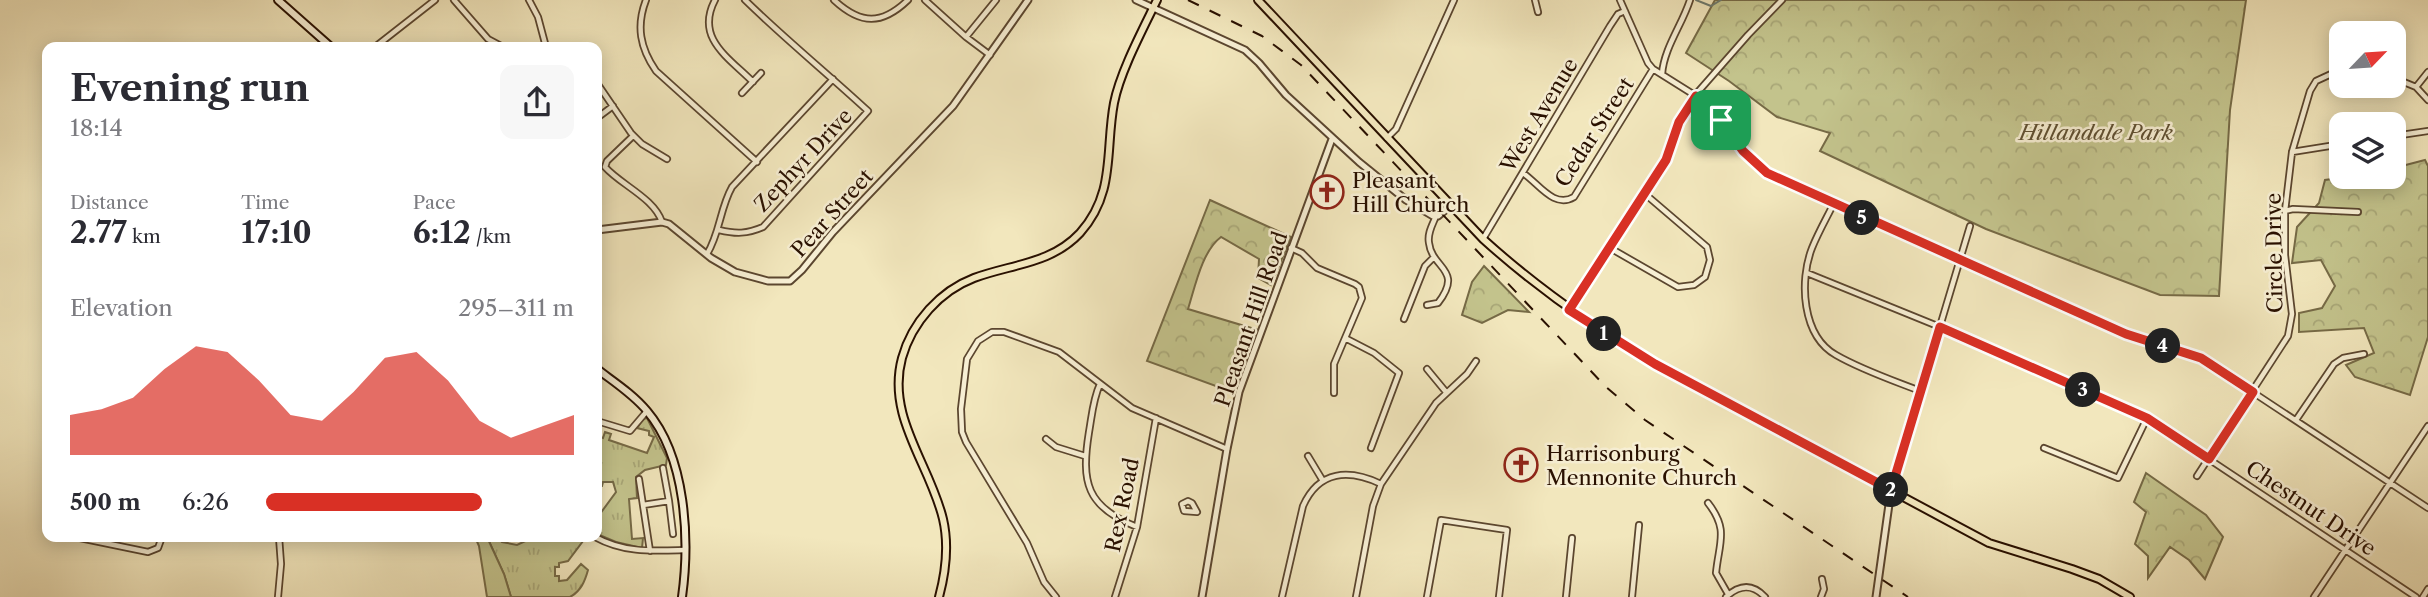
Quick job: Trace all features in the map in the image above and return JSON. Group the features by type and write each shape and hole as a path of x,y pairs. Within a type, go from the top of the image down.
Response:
{"main road":[{"path":"278,0 325,42"},
{"path":"939,597 945,569 946,532 938,502 903,418 898,384 902,358 917,324 928,310 952,290 974,279 1029,264 1052,254 1072,240 1087,223 1102,199 1109,173 1114,101 1157,0"},
{"path":"1258,0 1483,239 1569,310 1655,364 1989,543 2099,579 2130,597"},
{"path":"602,373 647,411 664,438 676,471 681,496 684,550 682,597"}],"street":[{"path":"381,42 435,0"},
{"path":"454,0 494,42"},
{"path":"530,0 545,42"},
{"path":"646,0 639,27 648,59 656,71 757,162"},
{"path":"715,0 707,19 710,35 715,44 753,82"},
{"path":"706,254 719,230 727,196 833,79 798,51 745,0"},
{"path":"834,0 860,18 874,20 890,15 908,0"},
{"path":"925,0 965,37 990,55"},
{"path":"965,37 996,0"},
{"name":"Pear Street","path":"662,222 736,272 768,281 790,281 832,232 953,106 1028,0"},
{"path":"1136,0 1245,50 1286,95 1332,139 1406,200 1436,216"},
{"path":"1387,138 1396,129 1454,0"},
{"path":"1535,0 1538,12"},
{"path":"1620,0 1643,57 1653,69 1696,96 1721,120 1743,151 1767,173 1833,205 2126,334 2201,358 2428,508"},
{"path":"1662,75 1665,55 1684,19 1690,0"},
{"path":"1569,310 1666,160 1679,122 1696,96 1782,0"},
{"name":"West Avenue","path":"1483,239 1610,26 1618,14 1626,11"},
{"name":"Cedar Street","path":"1523,173 1556,200 1566,201 1574,197 1653,69"},
{"path":"2416,87 2428,72"},
{"path":"742,93 761,73"},
{"name":"Circle Drive","path":"2253,392 2290,331 2292,314 2285,255 2285,211 2292,152 2310,91 2316,81 2329,74"},
{"name":"Zephyr Drive","path":"719,230 749,233 763,227 868,111 833,79"},
{"path":"2406,83 2416,87 2428,100"},
{"path":"602,90 633,136 667,159"},
{"path":"602,114 613,106"},
{"path":"2406,134 2428,131"},
{"path":"602,229 662,222 649,204 605,167 607,161 633,136"},
{"name":"Pleasant Hill Road","path":"1202,597 1239,392 1332,139"},
{"path":"2292,152 2329,146"},
{"path":"1610,248 1678,287 1693,285 1705,277 1710,260 1707,247 1645,194"},
{"path":"1833,205 1811,250 1807,273 1806,314 1817,340 1835,355 1920,391"},
{"path":"1427,305 1441,301 1448,285 1445,269 1434,257 1428,240 1436,216 1450,206"},
{"path":"2285,211 2358,212"},
{"path":"1876,597 1891,490 1970,226"},
{"path":"1291,248 1302,253 1317,268 1359,287 1362,298 1334,367 1334,393"},
{"path":"1404,319 1425,266 1434,257"},
{"name":"Chestnut Drive","path":"1807,273 1940,327 2147,418 2416,597"},
{"path":"1056,597 1044,582 1027,543 962,432 961,409 967,359 978,341 992,332 1004,332 1059,352 1132,408 1227,449"},
{"path":"1345,338 1374,353 1399,373 1371,448"},
{"path":"2296,420 2334,364 2343,358 2364,354"},
{"path":"1356,597 1373,506 1381,484 1436,403 1467,374 1476,361"},
{"path":"1427,369 1446,392"},
{"path":"1100,384 1095,396 1085,456 1085,475 1091,493 1102,508 1137,527"},
{"path":"2197,476 2253,392"},
{"path":"602,423 630,431 647,411"},
{"name":"Rex Road","path":"1115,597 1137,527 1156,418"},
{"path":"2044,448 2118,478 2147,418"},
{"path":"2314,597 2428,426"},
{"path":"1046,439 1056,447 1085,456"},
{"path":"1308,456 1323,481"},
{"path":"663,468 673,534"},
{"path":"1282,597 1303,506 1310,494 1323,481 1334,476 1356,474 1381,484"},
{"path":"639,479 650,551"},
{"path":"643,505 669,501"},
{"path":"1708,503 1722,528 1716,573 1727,596 1738,588 1747,586 1765,597"},
{"path":"1427,597 1441,520 1507,530 1499,597"},
{"path":"1632,597 1639,525"},
{"path":"1566,597 1572,538"},
{"path":"602,540 622,548 684,550"},
{"path":"99,542 148,552 156,550 160,542"},
{"path":"278,597 281,564 279,542"},
{"path":"1821,597 1824,591 1822,579"},
{"path":"2423,597 2428,589"}],"green space":[{"name":"Hillandale Park","path":"1715,0 2246,0 2230,110 2219,296 2160,295 1986,229 1820,151 1830,133 1777,117 1686,53"},
{"path":"2425,160 2428,166 2428,337 2410,395 2355,377 2346,365 2374,353 2364,328 2299,332 2299,313 2322,308 2335,286 2321,260 2292,263 2297,227 2319,203 2325,180 2329,179 2329,189 2406,189 2406,165"},
{"path":"1210,200 1291,237 1271,285 1258,278 1259,259 1221,237 1214,243 1200,270 1188,309 1258,330 1235,393 1147,361"},
{"path":"1484,266 1529,312 1508,310 1482,323 1462,315 1472,282"},
{"path":"647,418 667,458 666,465 645,470 636,477 637,498 629,499 632,539 643,538 642,548 602,536 602,511 616,492 613,482 603,482 602,486 602,438 605,432 611,434 609,440 647,453 654,437 649,435 649,431 637,428 643,419"},
{"path":"2146,473 2206,515 2223,537 2205,579 2189,560 2170,547 2148,578 2148,556 2135,544 2146,512 2134,502"},
{"path":"477,542 489,542 511,597 487,597"},
{"path":"489,542 517,545 523,542 582,542 568,561 555,567 555,576 559,576 559,581 567,580 581,564 588,570 584,582 570,597 511,597"}],"waterway":[{"path":"1696,0 1711,6 1721,0"}],"railway":[{"path":"1188,0 1262,36 1301,65 1606,387 1645,420 1908,597"}],"place":[{"name":"Pleasant Hill Church","path":"1327,192"},
{"name":"Harrisonburg Mennonite Church","path":"1521,465"}],"route":[{"path":"1696,96 1721,120 1743,151 1767,173 1833,205 2126,334 2201,358 2253,392 2209,459 2147,418 1940,327 1891,490 1655,364 1569,310 1666,160 1679,122 1690,101 1696,96"}]}
